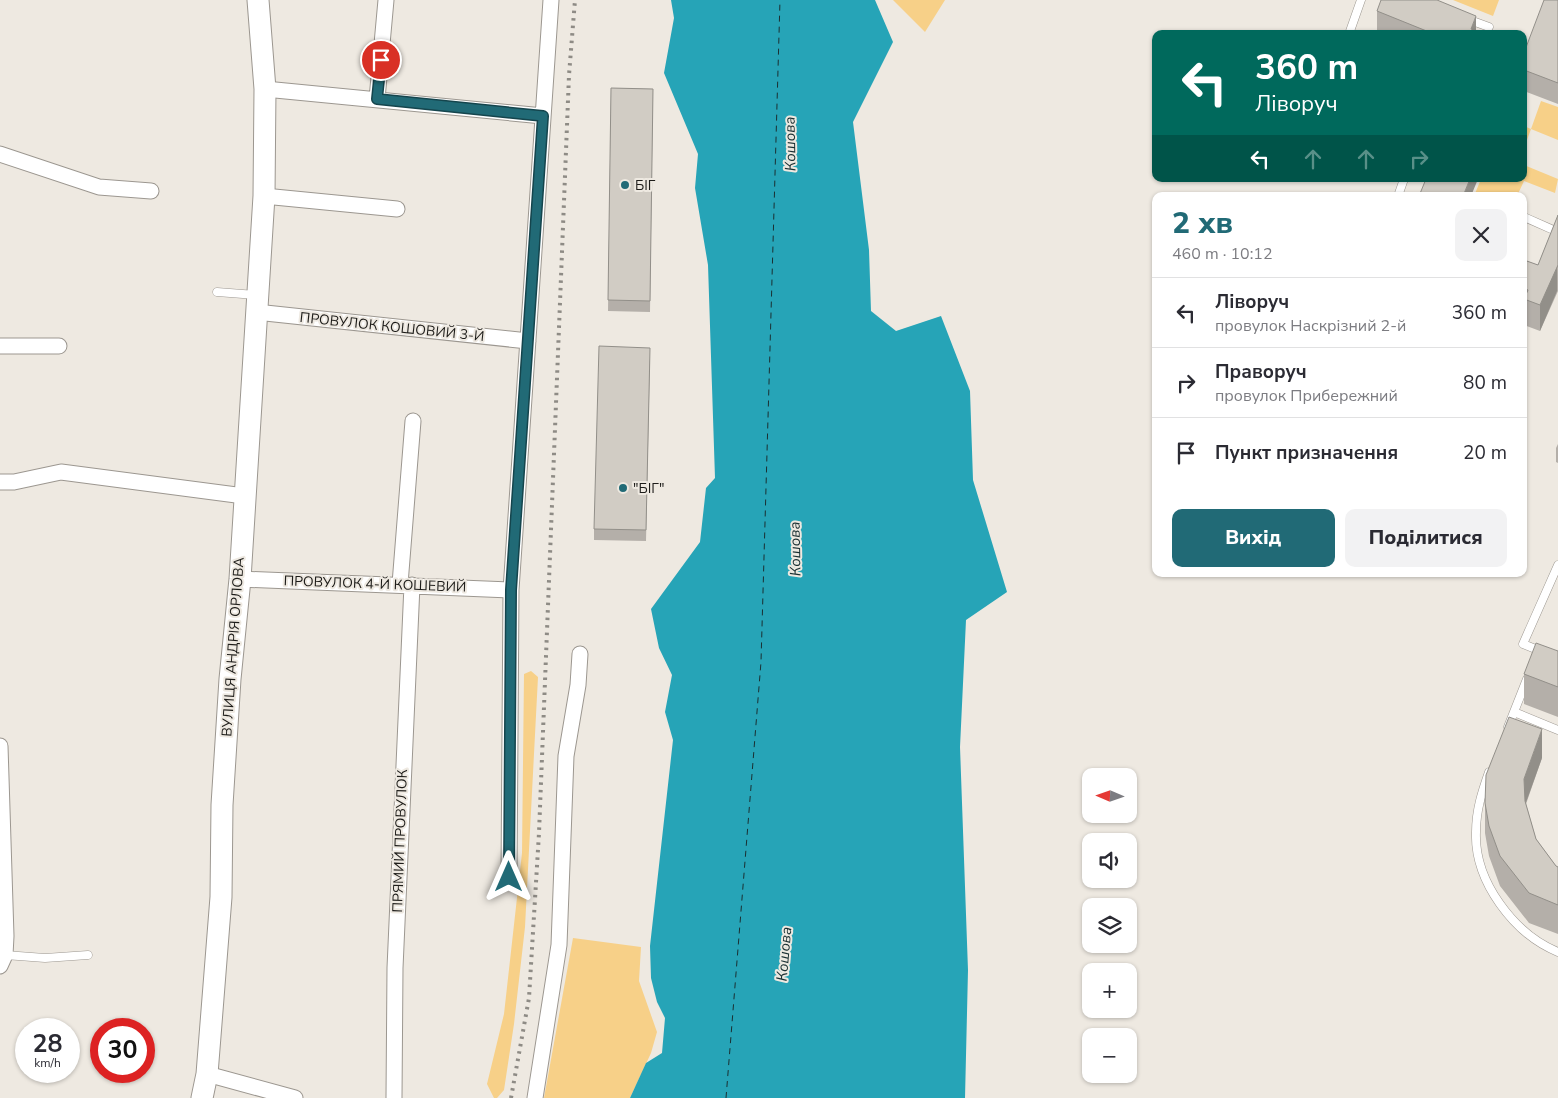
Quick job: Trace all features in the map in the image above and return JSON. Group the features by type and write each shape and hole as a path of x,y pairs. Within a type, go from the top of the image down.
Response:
{"street":[{"name":"ВУЛИЦЯ АНДРІЯ ОРЛОВА","path":"202,1098 207,1074 222,896 222,805 230,679 240,579 264,196 265,89 258,0"},
{"path":"377,99 386,0"},
{"path":"509,877 511,590 551,0"},
{"path":"265,89 543,116"},
{"path":"0,154 99,187 151,191"},
{"path":"264,196 397,209"},
{"name":"ПРОВУЛОК КОШОВИЙ 3-Й","path":"257,304 528,341"},
{"path":"0,346 59,346"},
{"name":"ПРЯМИЙ ПРОВУЛОК","path":"394,1098 395,968 406,584 413,421"},
{"path":"0,482 14,482 62,472 244,496"},
{"name":"ПРОВУЛОК 4-Й КОШЕВИЙ","path":"240,579 406,584 511,590"},
{"path":"535,1098 559,945 566,756 578,685 580,654"},
{"path":"0,746 6,936 2,960"},
{"path":"207,1074 296,1098"}],"lane":[{"path":"1351,30 1362,0"},
{"path":"1460,17 1488,27"},
{"path":"1527,218 1558,232"},
{"path":"217,292 257,304"},
{"path":"1558,565 1523,644 1558,658"},
{"path":"1535,659 1538,650"},
{"path":"1505,732 1531,668"},
{"path":"1514,712 1558,730"},
{"path":"1492,763 1479,798 1476,833 1480,861 1492,892 1516,923 1542,946 1558,952"},
{"path":"2,960 88,955"}],"shaded area":[{"path":"893,0 945,0 925,32"},
{"path":"1453,0 1499,0 1493,16"},
{"path":"1541,101 1558,107 1558,140 1531,129"},
{"path":"1527,127 1531,129 1527,140"},
{"path":"1527,166 1558,179 1555,193 1527,182"},
{"path":"1480,182 1524,182 1519,192 1476,192"},
{"path":"531,671 538,677 525,927 504,1090 497,1098 494,1098 487,1084 504,1014 522,853 524,674"},
{"path":"573,938 641,947 639,981 657,1032 651,1053 630,1098 544,1098"}],"water":[{"name":"Кошова","path":"671,0 875,0 893,42 853,122 869,250 871,311 896,331 941,316 970,391 973,480 1007,592 966,620 960,747 968,970 965,1098 630,1098 646,1063 662,1053 665,1018 657,1002 651,978 650,946 673,740 665,712 672,675 659,648 651,609 700,542 706,488 715,478 708,265 695,188 698,154 664,73 674,18"}],"building":[{"path":"1381,0 1437,0 1476,16 1471,29 1474,30 1424,30 1377,11"},
{"path":"1544,0 1558,0 1558,83 1527,71 1527,45"},
{"path":"611,88 653,89 650,301 608,300"},
{"path":"1425,182 1469,182 1465,192 1421,192"},
{"path":"1558,215 1558,265 1540,305 1527,300 1527,261 1538,265"},
{"path":"599,346 650,348 646,530 594,529"},
{"path":"1536,643 1558,651 1558,687 1524,674"},
{"path":"1509,717 1542,729 1524,779 1525,801 1536,839 1558,867 1558,905 1529,893 1500,856 1489,826 1485,803 1486,775"}],"ferry route":[{"path":"726,1098 761,662 780,0"}],"railway":[{"path":"511,1098 529,998 539,833 569,75 575,0"}],"place":[{"name":"БІГ","path":"625,185"},
{"name":"\"БІГ\"","path":"623,488"}],"route":[{"path":"381,60 377,99 543,116 511,590 509,877"}]}
